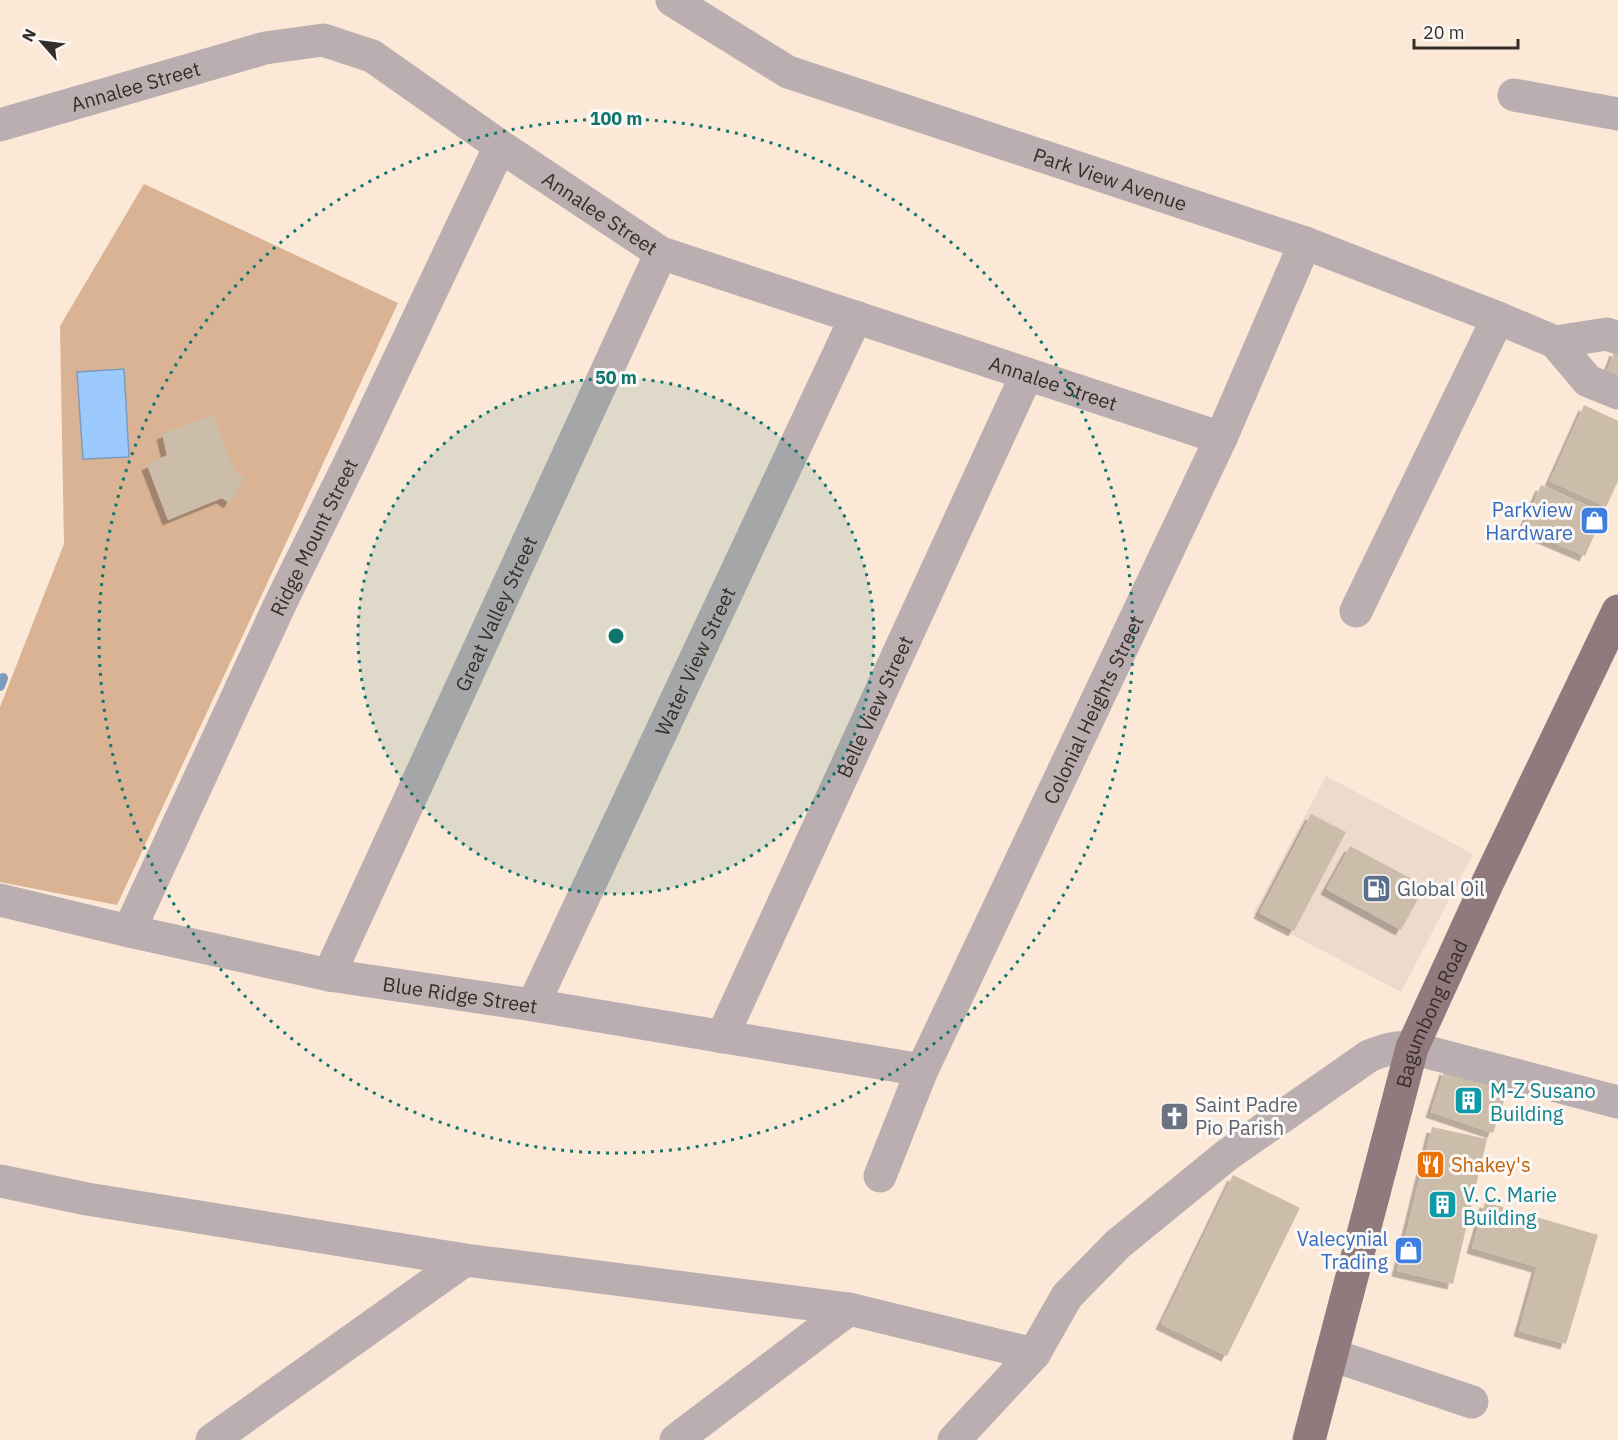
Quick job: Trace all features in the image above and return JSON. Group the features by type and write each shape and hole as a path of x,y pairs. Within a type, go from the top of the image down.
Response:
{"main road":[{"name":"Bagumbong Road","path":"1309,1440 1412,1048 1487,884 1618,611"}],"street":[{"name":"Park View Avenue","path":"672,0 788,72 1305,243 1498,318 1555,342 1588,381 1618,393"},
{"name":"Annalee Street","path":"0,124 265,48 323,40 372,56 661,253 1221,438"},
{"path":"1514,95 1618,114"},
{"name":"Ridge Mount Street","path":"129,931 281,602 501,146"},
{"name":"Colonial Heights Street","path":"880,1176 922,1070 1221,438 1305,243"},
{"name":"Great Valley Street","path":"329,975 661,253"},
{"name":"Water View Street","path":"533,1005 856,317"},
{"path":"1356,611 1498,318"},
{"path":"1555,342 1607,334 1618,338"},
{"name":"Belle View Street","path":"722,1036 1027,374"},
{"name":"Blue Ridge Street","path":"0,900 329,975 533,1005 922,1070"},
{"path":"954,1440 1034,1354 1067,1296 1118,1244 1227,1155 1369,1056 1400,1046 1412,1048 1618,1102"},
{"path":"0,1181 87,1199 465,1260 849,1309 1034,1354"},
{"path":"212,1440 465,1260"},
{"path":"676,1440 849,1309"},
{"path":"1332,1354 1472,1402"}],"shaded area":[{"path":"144,184 398,303 117,905 0,882 0,707 64,544 60,326"},
{"path":"1326,776 1473,854 1401,992 1253,914"}],"water":[{"path":"124,369 129,457 83,459 77,372"}],"building":[{"path":"1615,350 1618,352 1618,378 1606,374"},
{"path":"1584,405 1618,421 1618,481 1606,507 1550,481"},
{"path":"213,415 235,472 245,478 229,503 222,498 168,520 147,465 167,455 162,434"},
{"path":"1541,485 1604,513 1585,556 1522,529"},
{"path":"1311,814 1346,832 1294,931 1259,913"},
{"name":"Global Oil","path":"1350,846 1425,886 1401,930 1326,889"},
{"name":"M-Z Susano Building","path":"1445,1069 1508,1090 1493,1133 1431,1112"},
{"name":"V. C. Marie Building","path":"1432,1127 1487,1139 1453,1284 1397,1271"},
{"path":"1233,1175 1300,1208 1227,1356 1161,1324"},
{"path":"1485,1202 1598,1235 1566,1344 1519,1331 1537,1267 1472,1248"}],"waterway":[{"path":"0,686 3,678"}],"place":[{"name":"Parkview Hardware","path":"1594,521"},
{"name":"Global Oil","path":"1376,888"},
{"name":"M-Z Susano Building","path":"1469,1101"},
{"name":"Saint Padre Pio Parish","path":"1174,1116"},
{"name":"Shakey's","path":"1430,1164"},
{"name":"V. C. Marie Building","path":"1442,1205"},
{"name":"Valecynial Trading","path":"1409,1250"}]}
